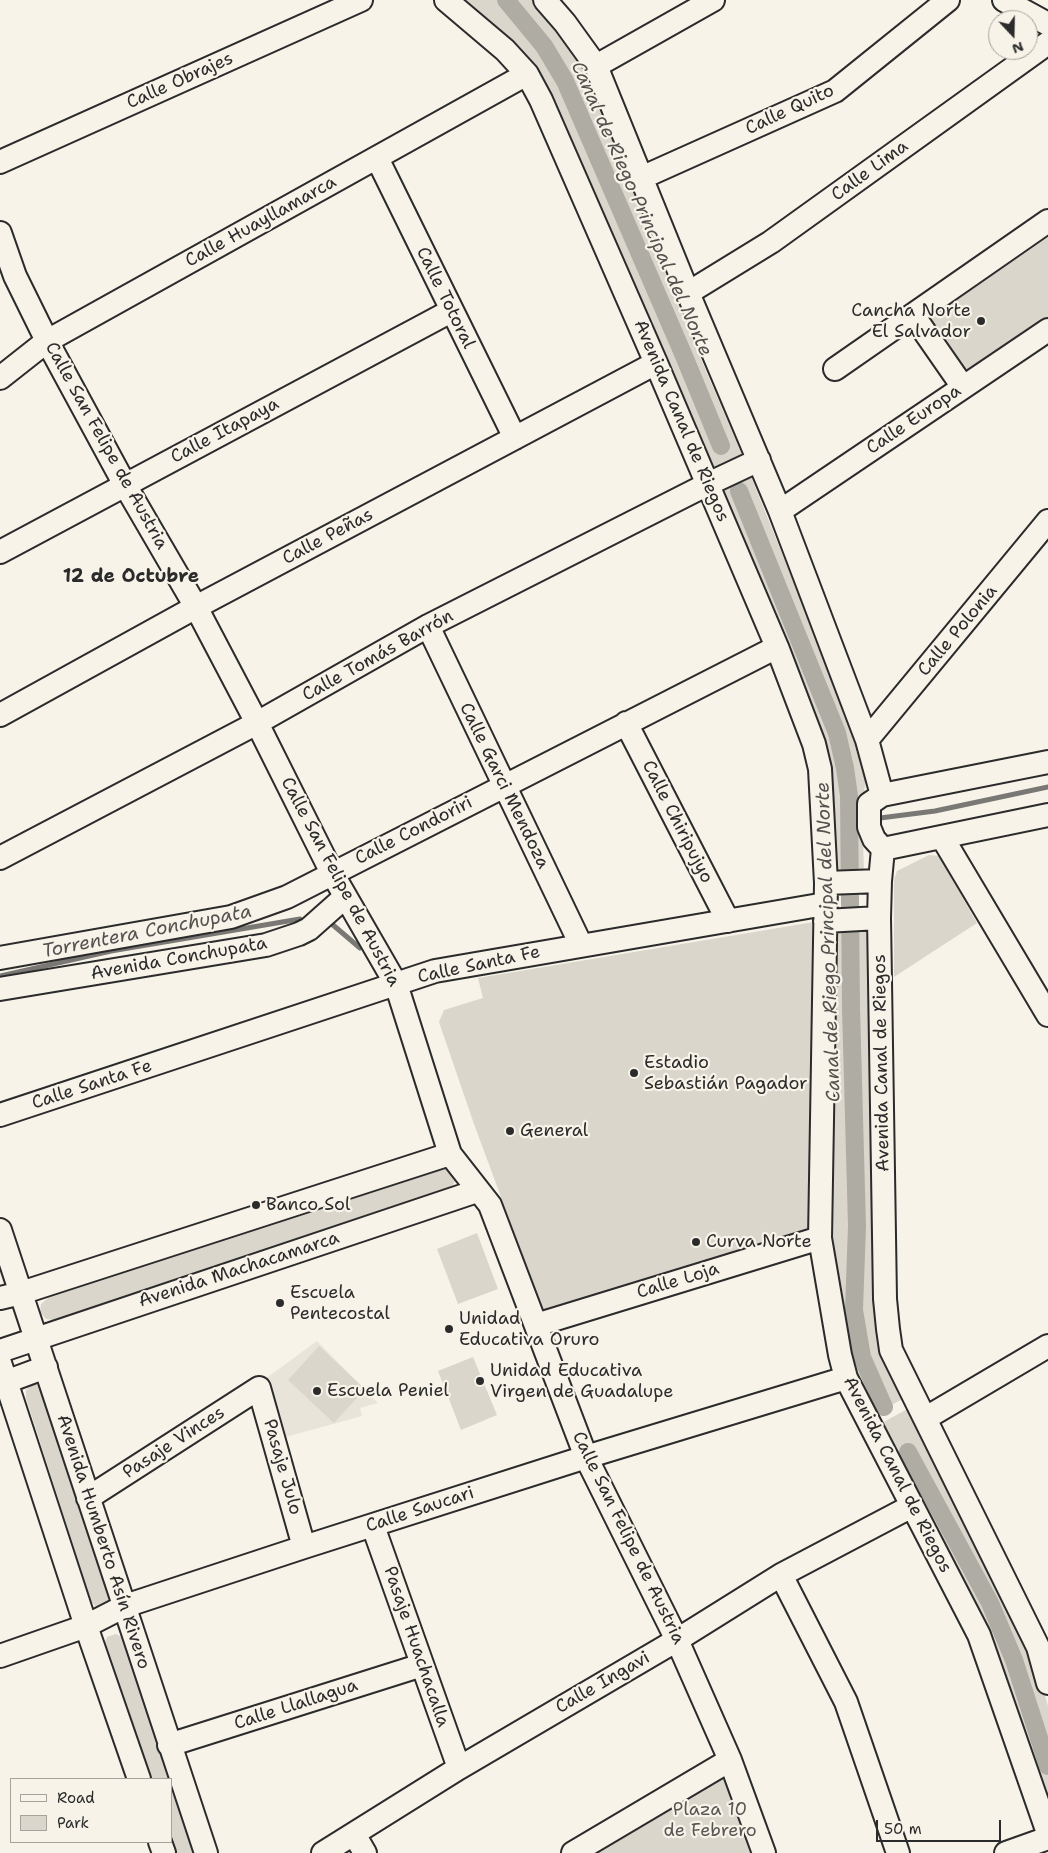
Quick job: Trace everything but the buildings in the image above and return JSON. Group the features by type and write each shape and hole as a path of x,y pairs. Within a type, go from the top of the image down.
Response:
{"street":[{"name":"Calle Obrajes","path":"0,162 361,0"},
{"name":"Avenida Canal de Riegos","path":"446,0 505,50 527,74 541,100 656,362 777,646 814,744 849,901 891,1350 1038,1647 1048,1683"},
{"path":"546,0 596,66 688,293 780,510 868,740 882,795"},
{"path":"596,66 713,0"},
{"name":"Calle Quito","path":"641,178 835,91 948,0"},
{"path":"1004,0 1048,24"},
{"name":"Calle Lima","path":"688,293 771,242 1048,43"},
{"name":"Calle Huayllamarca","path":"0,378 47,341 527,74"},
{"name":"Calle Totoral","path":"377,158 515,438"},
{"path":"835,369 1048,222"},
{"name":"Calle San Felipe de Austria","path":"0,233 15,276 47,341 125,484 196,607 257,722 345,897 396,984 450,1154 490,1205 586,1457 677,1640 730,1760 764,1853"},
{"name":"Calle Itapaya","path":"0,552 451,311"},
{"path":"913,315 963,387"},
{"name":"Calle Europa","path":"780,510 1048,330"},
{"name":"Calle Peñas","path":"0,715 196,607 656,362"},
{"name":"Calle Tomás Barrón","path":"0,858 257,722 428,626 759,460"},
{"name":"Calle Polonia","path":"868,740 1048,522"},
{"name":"Calle Garci Mendoza","path":"428,626 581,945"},
{"name":"Calle Condoriri","path":"0,958 231,917 286,897 777,646"},
{"name":"Calle Chiripujyo","path":"626,723 728,920"},
{"path":"1048,762 882,795 869,804 869,827 874,838 883,849 1048,814"},
{"path":"942,837 1048,1015"},
{"name":"Avenida Canal de Riegos","path":"883,849 849,901 820,1238 840,1355 846,1378 979,1635 1048,1833"},
{"name":"Avenida Conchupata","path":"0,989 266,945 299,934 309,928 345,897"},
{"name":"Calle Santa Fe","path":"0,1115 435,971 849,901"},
{"path":"0,1298 22,1293 450,1154"},
{"name":"Avenida Machacamarca","path":"0,1350 477,1190"},
{"name":"Avenida Humberto Asín Rivero","path":"0,1230 206,1853"},
{"name":"Calle Loja","path":"536,1325 820,1238"},
{"path":"926,1418 1048,1346"},
{"path":"46,1367 2,1376 138,1778"},
{"name":"Calle Saucari","path":"3,1648 86,1626 125,1606 304,1547 586,1457 846,1378"},
{"name":"Pasaje Vinces","path":"88,1498 259,1388"},
{"name":"Pasaje Julo","path":"259,1388 304,1547"},
{"name":"Calle Ingavi","path":"323,1853 359,1843 459,1768 677,1640 781,1575 912,1506"},
{"name":"Pasaje Huachacalla","path":"373,1526 459,1768"},
{"path":"781,1575 846,1702 898,1853"},
{"name":"Calle Llallagua","path":"169,1745 422,1665"},
{"path":"573,1853 730,1760"},
{"path":"1006,1853 1048,1838"}],"shaded area":[{"name":"Escuela Peniel","path":"317,1341 378,1403 360,1408 362,1416 282,1438 265,1379"}],"green space":[{"path":"460,0 532,0 583,64 674,296 742,455 713,469 547,91"},
{"path":"1048,231 1048,318 963,377 922,318"},
{"path":"750,474 852,728 866,780 862,805 864,874 833,874 830,772 721,488"},
{"path":"929,855 939,856 977,923 894,977 894,880 897,871"},
{"name":"Estadio Sebastián Pagador","path":"814,922 810,1232 545,1316 474,1124 439,1022 444,1010 483,998 478,978"},
{"path":"869,927 877,1336 887,1368 903,1399 872,1415 853,1376 843,1338 831,1231 834,929"},
{"path":"445,1169 449,1170 455,1177 451,1189 447,1191 54,1320 46,1319 40,1312 41,1304 48,1298"},
{"path":"477,1233 498,1289 458,1304 437,1249"},
{"path":"319,1346 365,1389 334,1423 288,1380"},
{"path":"473,1357 497,1415 461,1430 438,1371"},
{"path":"32,1385 40,1385 111,1598 110,1602 100,1607 96,1607 91,1601 26,1398 26,1390"},
{"path":"911,1407 1032,1653 1048,1706 1048,1806 880,1424"},
{"path":"116,1634 124,1638 198,1853 173,1853 171,1843 172,1778 148,1778 104,1645 107,1637"},
{"name":"Plaza 10 de Febrero","path":"723,1777 728,1779 756,1853 596,1853 718,1779"}],"waterway":[{"name":"Canal de Riego Principal del Norte","path":"506,0 544,46 565,81 721,446"},
{"name":"Canal de Riego Principal del Norte","path":"739,491 837,733 845,768 849,796 851,1008 857,1226 854,1310 862,1357 884,1407"},
{"path":"880,818 935,811 1048,787"},
{"name":"Torrentera Conchupata","path":"0,976 111,951 300,919"},
{"name":"Torrentera Conchupata","path":"333,925 360,948"},
{"name":"Canal de Riego Principal del Norte","path":"908,1452 990,1603 1014,1660 1048,1766"}],"place":[{"name":"Cancha Norte El Salvador","path":"981,321"},
{"name":"Estadio Sebastián Pagador","path":"634,1073"},
{"name":"General","path":"510,1131"},
{"name":"Banco Sol","path":"256,1205"},
{"name":"Curva Norte","path":"696,1242"},
{"name":"Escuela Pentecostal","path":"280,1303"},
{"name":"Unidad Educativa Oruro","path":"449,1329"},
{"name":"Unidad Educativa Virgen de Guadalupe","path":"480,1381"},
{"name":"Escuela Peniel","path":"317,1391"}],"district":[{"name":"12 de Octubre","path":"131,577"}]}
